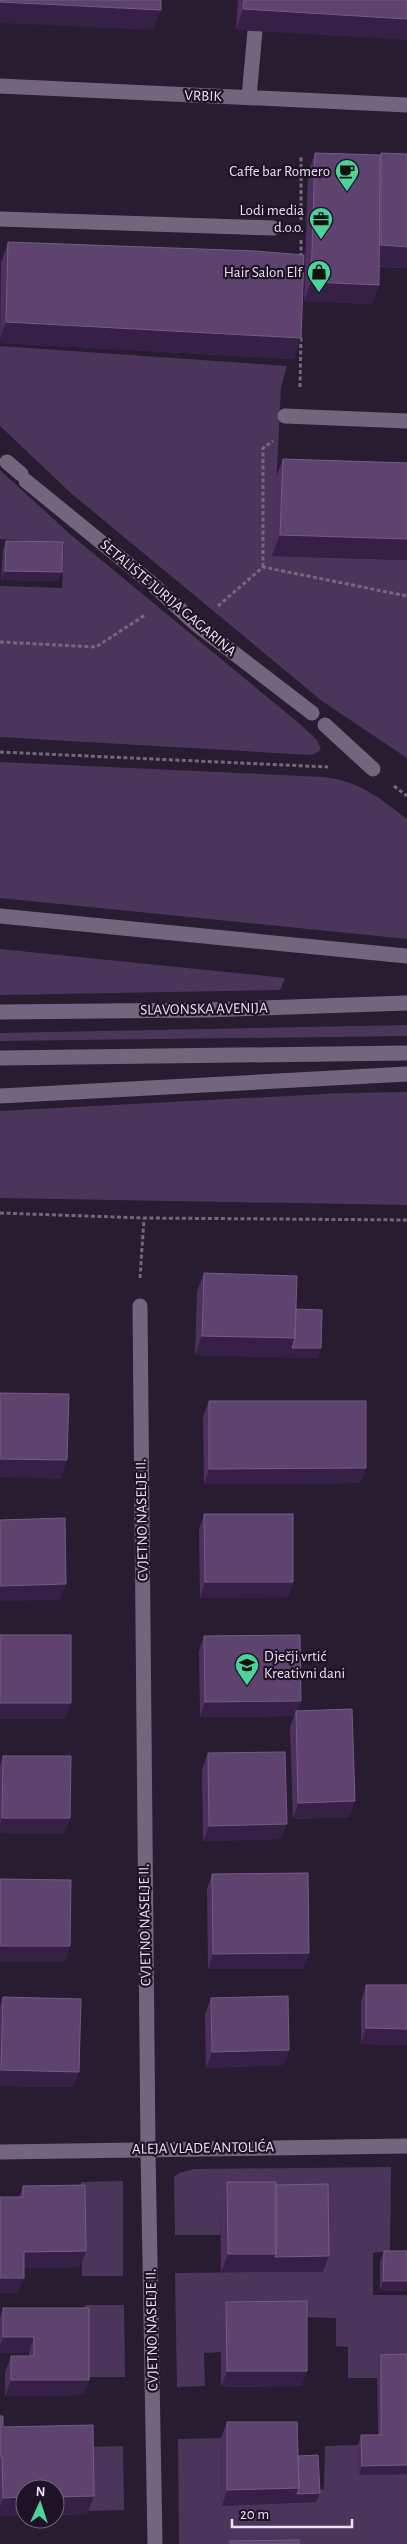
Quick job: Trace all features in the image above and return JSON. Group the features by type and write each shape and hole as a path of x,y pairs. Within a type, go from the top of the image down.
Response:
{"street":[{"path":"249,97 255,31"},
{"name":"VRBIK","path":"0,86 407,105"},
{"path":"0,219 273,228"},
{"path":"293,417 407,421"},
{"name":"ŠETALIŠTE JURIJA GAGARINA","path":"3,457 23,477 168,598 196,624 312,713"},
{"path":"325,725 373,769"},
{"path":"0,916 407,956"},
{"name":"SLAVONSKA AVENIJA","path":"0,1012 206,1010 407,1003"},
{"path":"0,1058 407,1052"},
{"path":"0,1096 407,1074"},
{"name":"CVJETNO NASELJE II.","path":"140,1306 148,2149 155,2544"},
{"name":"ALEJA VLADE ANTOLIĆA","path":"0,2152 407,2146"}],"path":[{"path":"301,155 301,223"},
{"path":"301,233 301,262"},
{"path":"293,417 301,330"},
{"path":"196,624 263,567 263,448"},
{"path":"263,567 407,596"},
{"path":"0,642 96,647 119,634 168,598"},
{"path":"0,752 373,769 407,796"},
{"path":"0,1213 144,1218 407,1220"},
{"path":"140,1306 144,1218"}],"shaded area":[{"path":"0,346 287,366 281,387 273,556 407,560 407,758 322,701 72,494 0,426"},
{"path":"0,470 71,535 301,725 317,740 321,750 312,755 0,737 0,586 62,588 64,544 0,539"},
{"path":"0,762 324,777 337,779 359,787 378,797 407,819 407,939 0,898"},
{"path":"0,949 285,978 280,990 0,995"},
{"path":"407,1025 407,1036 0,1041 0,1033"},
{"path":"407,1092 407,1205 0,1198 0,1111 344,1093"},
{"path":"391,2167 390,2251 373,2253 373,2295 407,2295 407,2364 377,2378 348,2378 348,2347 336,2346 336,2318 301,2317 221,2352 204,2353 205,2386 177,2387 175,2273 323,2271 221,2201 220,2235 175,2235 174,2177 179,2173 194,2169"},
{"path":"123,2181 123,2276 82,2276 81,2182"},
{"path":"85,2305 124,2305 125,2377 86,2377"},
{"path":"221,2438 222,2505 316,2502 316,2490 324,2489 325,2446 358,2445 359,2475 407,2474 407,2544 179,2544 178,2439"},
{"path":"123,2446 124,2510 89,2511 88,2447"}],"building":[{"path":"0,0 161,0 161,10 0,2"},
{"path":"244,0 407,0 407,19 243,9"},
{"path":"315,153 380,155 379,285 311,282"},
{"path":"381,153 407,154 407,247 381,245"},
{"path":"8,242 255,251 304,255 301,338 6,322"},
{"path":"283,459 407,463 407,539 280,535"},
{"path":"6,541 63,542 62,572 5,571"},
{"path":"204,1273 297,1276 295,1338 202,1336"},
{"path":"296,1309 322,1310 321,1348 292,1348 295,1338"},
{"path":"0,1393 69,1394 67,1460 0,1459"},
{"path":"209,1401 366,1401 366,1468 209,1469"},
{"path":"204,1514 293,1514 293,1582 205,1582"},
{"path":"65,1518 66,1584 0,1586 0,1520"},
{"path":"0,1635 71,1635 71,1703 0,1703"},
{"path":"300,1635 301,1701 205,1702 204,1636"},
{"path":"352,1709 355,1801 298,1803 296,1711"},
{"path":"285,1752 287,1824 209,1826 208,1753"},
{"path":"3,1756 71,1756 70,1818 2,1818"},
{"path":"308,1873 309,1953 213,1954 212,1874"},
{"path":"0,1879 71,1880 70,1946 0,1946"},
{"path":"366,1985 407,1985 407,2029 366,2028"},
{"path":"288,1996 289,2050 212,2052 211,1998"},
{"path":"3,1997 81,1999 79,2072 1,2070"},
{"path":"227,2182 276,2182 276,2254 228,2254"},
{"path":"328,2184 329,2256 275,2257 276,2185"},
{"path":"85,2185 86,2251 24,2252 24,2278 0,2278 0,2197 23,2197 23,2186"},
{"path":"384,2251 407,2251 407,2281 383,2281"},
{"path":"307,2301 307,2371 227,2371 226,2302"},
{"path":"3,2308 89,2308 89,2380 11,2380 11,2356 34,2356 34,2337 3,2337"},
{"path":"407,2354 407,2465 362,2466 361,2435 381,2435 381,2355"},
{"path":"0,2416 3,2416 3,2427 93,2425 94,2496 65,2497 65,2479 15,2479 15,2497 3,2498 2,2456 0,2456"},
{"path":"227,2422 297,2422 299,2488 227,2490"},
{"path":"318,2455 320,2493 297,2494 299,2488 298,2456"},
{"path":"299,2540 299,2544 230,2544 230,2541"}],"place":[{"name":"Caffe bar Romero","path":"347,192"},
{"name":"Lodi media d.o.o.","path":"321,240"},
{"name":"Hair Salon Elf","path":"319,293"},
{"name":"Dječji vrtić Kreativni dani","path":"247,1686"}]}
